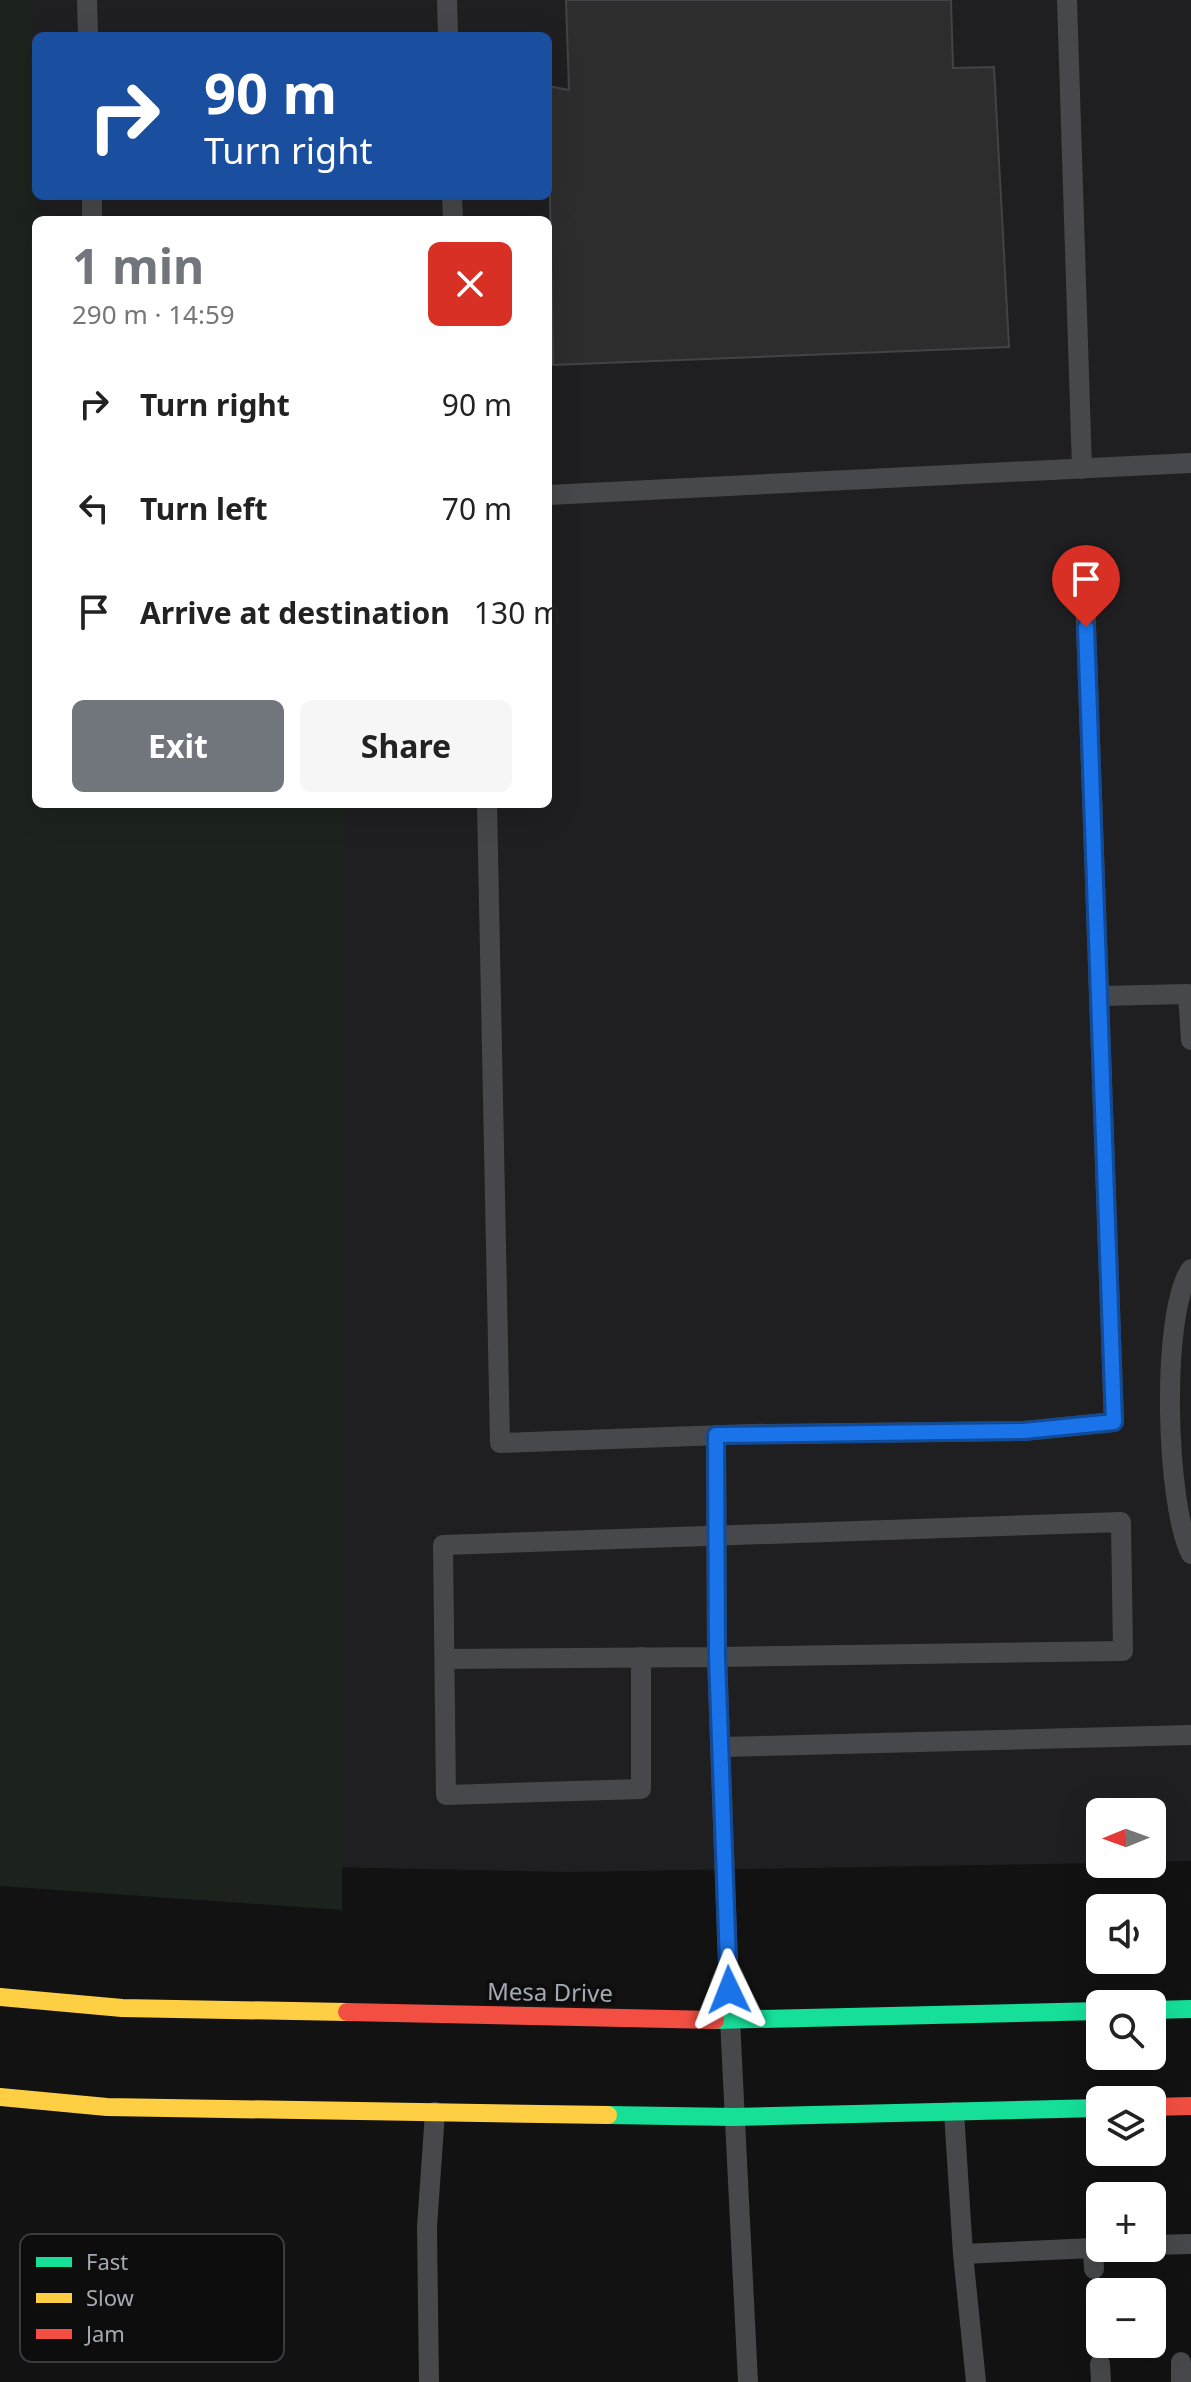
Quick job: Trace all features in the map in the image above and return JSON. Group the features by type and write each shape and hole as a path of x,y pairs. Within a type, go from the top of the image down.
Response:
{"main road":[{"name":"Mesa Drive","path":"0,1997 122,2008 730,2020 1086,2011"},
{"path":"1166,2010 1191,2009"},
{"path":"0,2097 107,2107 734,2117 1086,2108"},
{"path":"1166,2107 1191,2106"}],"lane":[{"path":"87,0 88,32"},
{"path":"447,0 448,32"},
{"path":"1067,0 1082,469"},
{"path":"552,495 1191,463"},
{"path":"487,808 500,1443 716,1435 1024,1431 1114,1422 1085,596"},
{"path":"1100,996 1188,994 1191,1040"},
{"path":"1191,1269 1184,1278 1175,1313 1172,1369 1175,1499 1191,1554"},
{"path":"716,1435 717,1657 734,2117 748,2382"},
{"path":"445,1659 1123,1651 1121,1522 443,1545 446,1795 641,1789 641,1657"},
{"path":"721,1747 1191,1735"},
{"path":"429,2382 427,2227 435,2112"},
{"path":"954,2112 963,2254 976,2382"},
{"path":"963,2254 1086,2248"},
{"path":"1094,2269 1095,2262"}],"shaded area":[{"path":"0,0 1191,0 1191,1861 1166,1862 1166,1798 1086,1798 1086,1863 565,1872 0,1860"},
{"path":"0,0 31,0 32,200 36,200 36,216 32,216 32,808 345,808 342,1910 0,1886"}],"building":[{"path":"566,0 951,0 953,68 994,67 1009,347 553,365 552,87 569,90"}],"traffic: fast":[{"path":"1166,2010 1191,2009"},
{"path":"715,2020 1086,2011"},
{"path":"608,2115 734,2117 1086,2108"}],"traffic: slow":[{"path":"0,1997 122,2008 347,2012"},
{"path":"0,2097 107,2107 608,2115"}],"traffic: jam":[{"path":"347,2012 715,2020"},
{"path":"1166,2107 1191,2106"}],"route":[{"path":"729,1990 717,1657 716,1435 1024,1431 1114,1422 1086,627"}]}
